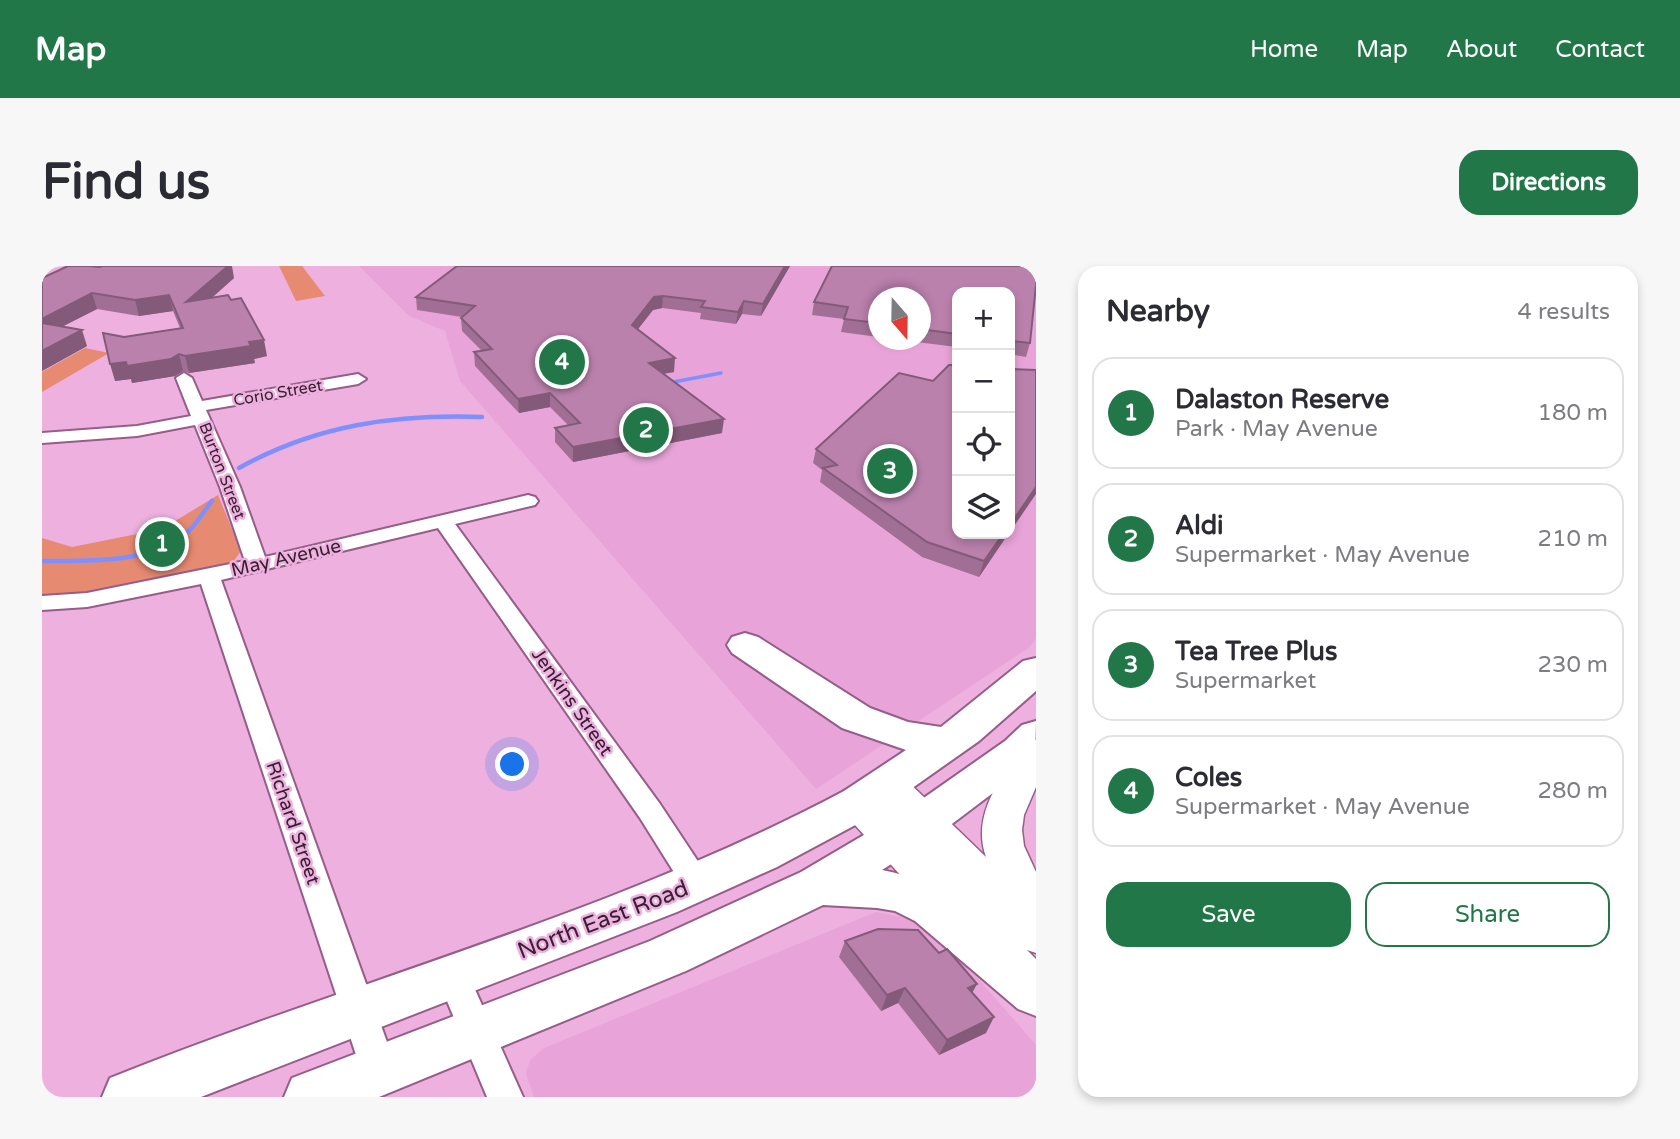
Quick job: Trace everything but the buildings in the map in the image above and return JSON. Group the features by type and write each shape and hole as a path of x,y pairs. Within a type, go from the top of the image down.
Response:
{"main road":[{"path":"745,645 856,718 902,735 947,743"},
{"name":"North East Road","path":"130,1097 591,927 698,884 793,840 873,794 947,743 1020,690 1036,670"},
{"path":"312,1097 668,956 818,887 910,831 969,790 1036,735"},
{"path":"1036,753 1009,797 1000,828 1003,856 1036,908"},
{"path":"873,794 910,831 1036,934"},
{"path":"910,831 1036,992"},
{"path":"818,887 855,885 891,889 915,897 932,907 1036,992"}],"street":[{"name":"Burton Street","path":"184,379 232,493 257,564"},
{"name":"Corio Street","path":"42,438 137,431 199,413 358,379"},
{"name":"May Avenue","path":"42,603 87,600 209,576 528,501"},
{"name":"Jenkins Street","path":"443,521 650,811 698,884"},
{"name":"Richard Street","path":"209,576 358,1013 380,1070"},
{"path":"453,977 505,1097"}],"shaded area":[{"path":"279,266 302,266 325,296 296,301"},
{"path":"359,266 1036,266 1036,638 1030,647 816,789 460,381 445,331 409,316"},
{"path":"85,348 109,353 42,392 42,372"},
{"path":"218,495 241,551 233,562 94,593 42,596 42,538 72,547 162,529"},
{"path":"876,912 901,917 930,928 948,944 1036,1045 1036,1097 534,1097 526,1074 530,1060 544,1048"}],"waterway":[{"path":"668,383 721,373"},
{"path":"239,468 297,441 357,425 418,418 482,417"},
{"path":"42,561 116,559 152,551 184,535 212,501"}],"place":[{"name":"Coles","path":"562,362"},
{"name":"Aldi","path":"646,430"},
{"name":"Tea Tree Plus","path":"890,471"},
{"name":"Dalaston Reserve","path":"162,544"}]}
